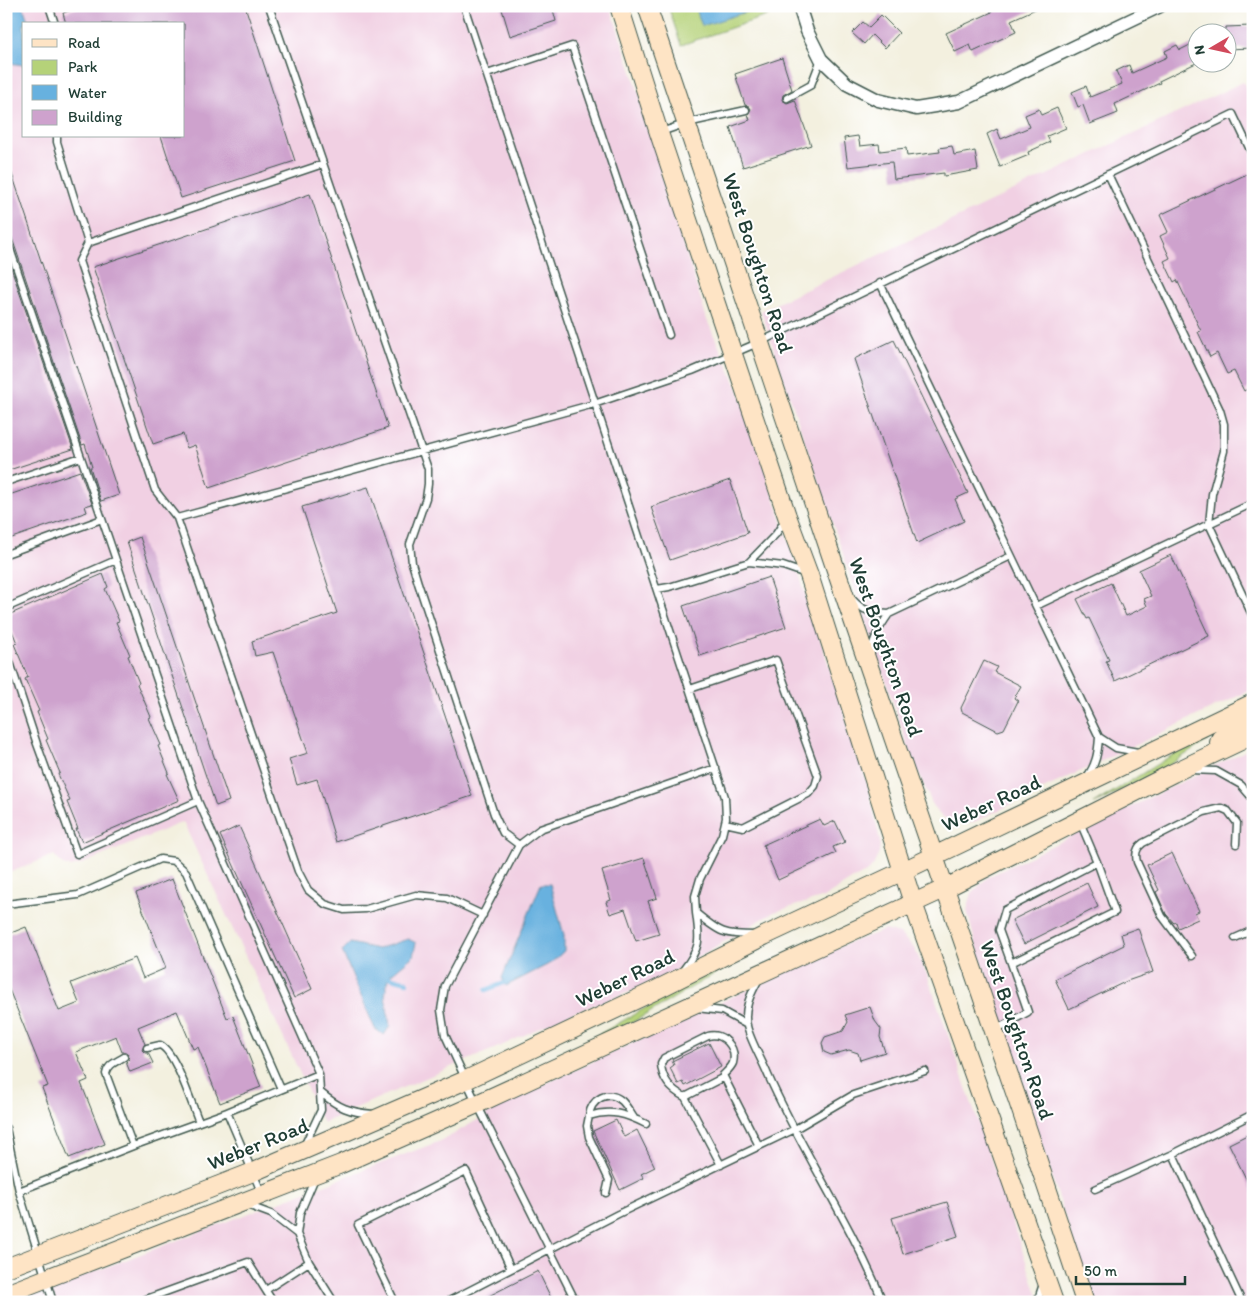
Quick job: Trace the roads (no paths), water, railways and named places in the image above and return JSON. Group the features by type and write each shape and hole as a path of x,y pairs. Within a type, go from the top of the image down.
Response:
{"main road":[{"path":"619,6 659,133 787,516 809,575 913,902 1054,1302"},
{"name":"West Boughton Road","path":"647,6 842,588 1085,1302"},
{"path":"1214,753 1220,739 1251,707"},
{"name":"Weber Road","path":"6,1268 252,1172 466,1080 1079,787 1147,752 1251,707"},
{"path":"6,1294 317,1173 477,1104 944,889 1178,770 1253,735"}],"street":[{"path":"799,6 807,31 821,59 847,84 878,100 916,109 959,102 1160,6"}],"lane":[{"path":"49,6 54,22"},
{"path":"269,6 428,469 426,498 410,544 412,563 494,814 503,833 520,845"},
{"path":"464,6 725,797 725,823 722,835 700,879 695,896 700,940 693,956 676,979"},
{"path":"486,74 572,46 669,336"},
{"path":"787,98 811,85 821,59"},
{"path":"659,133 687,123 746,110"},
{"path":"177,518 594,404 692,371 760,342 1233,114 1253,156"},
{"path":"57,138 56,142 88,243 79,261 155,490 177,518 298,871 308,890 325,904 344,910 366,909 416,895 447,898 482,915"},
{"path":"88,243 322,164"},
{"path":"1108,174 1220,410 1224,424 1224,451 1212,494 1209,524 1253,618"},
{"path":"6,237 198,802 319,1074 321,1110 302,1151"},
{"path":"880,283 1099,737 1098,753 1093,768 1079,787"},
{"path":"6,482 81,457"},
{"path":"1036,606 1253,503"},
{"path":"749,562 776,534 787,516"},
{"path":"6,554 102,519"},
{"path":"869,664 872,642 878,629 889,614 1012,556"},
{"path":"6,608 116,560"},
{"path":"657,589 749,562 783,566 809,575"},
{"path":"842,588 860,608 873,613 889,614"},
{"path":"6,650 37,744 78,854 198,802"},
{"path":"690,689 776,660 818,776 815,786 808,794 743,827 725,823"},
{"path":"1099,737 1116,748 1130,752 1147,752"},
{"path":"576,1302 477,1104 445,1035 441,1010 445,986 520,845 540,829 716,768"},
{"path":"1178,770 1216,771 1241,785 1253,799"},
{"path":"1192,956 1162,916 1137,862 1137,849 1143,843 1204,812 1222,808 1228,811 1236,824 1236,844"},
{"path":"1011,963 1115,912 1079,820"},
{"path":"6,904 78,895 160,859 174,861 186,872 281,1090"},
{"path":"994,1030 1028,1012 999,930 1005,910 1097,862"},
{"path":"696,913 717,930 736,935 764,936"},
{"path":"1235,938 1253,930"},
{"path":"763,972 751,993 747,1009 747,1025 777,1095 846,1225 882,1302"},
{"path":"687,1007 722,1012 747,1025"},
{"path":"685,1097 724,1077 723,1075 731,1067 733,1058 728,1043 719,1035 708,1036 668,1055 661,1064 662,1072 671,1088 685,1097 721,1165"},
{"path":"147,1048 160,1045 169,1050 199,1122"},
{"path":"124,1057 111,1064 107,1068 106,1074 133,1146"},
{"path":"447,1302 550,1248 795,1129 853,1095 924,1071"},
{"path":"19,1191 133,1146 227,1112 319,1074"},
{"path":"724,1077 759,1146"},
{"path":"320,1092 336,1105 354,1113 384,1115"},
{"path":"606,1193 609,1180 589,1138 587,1126 592,1105 595,1101 610,1096 615,1097 623,1102 634,1118"},
{"path":"227,1112 262,1195"},
{"path":"589,1116 602,1112 615,1112 646,1124"},
{"path":"1096,1188 1173,1154 1253,1114"},
{"path":"6,1128 19,1191 53,1302"},
{"path":"1173,1154 1242,1302"},
{"path":"395,1302 358,1225 466,1172 510,1269"},
{"path":"297,1234 300,1213 317,1173"},
{"path":"241,1203 271,1214 297,1234 309,1262 334,1302"},
{"path":"138,1302 248,1262 273,1302"},
{"path":"266,1290 309,1262"},
{"path":"1037,1302 1043,1287 1042,1266"}],"water":[{"path":"6,6 23,6 28,22 22,22 22,65 6,61"},
{"path":"695,6 754,6 755,9 702,26"},
{"path":"541,884 550,884 564,935 564,951 551,963 506,986 502,978"},
{"path":"408,939 416,943 413,956 388,977 385,996 390,1026 384,1035 375,1029 342,951 350,943 378,949"}],"waterway":[{"path":"388,977 407,982"},
{"path":"486,990 504,983"}]}
